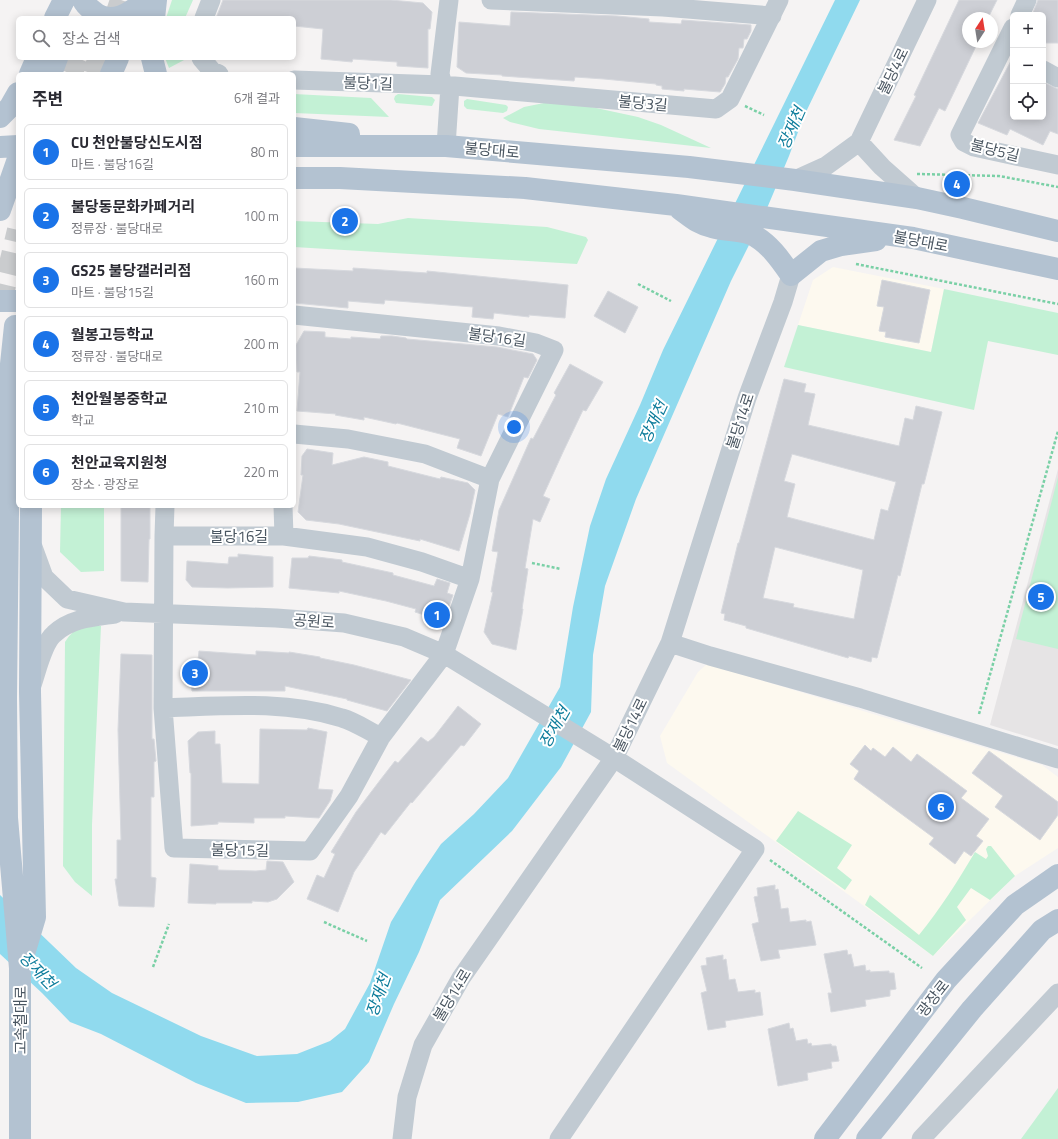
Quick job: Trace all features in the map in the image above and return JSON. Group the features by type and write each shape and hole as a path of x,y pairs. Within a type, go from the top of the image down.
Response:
{"main road":[{"path":"56,16 64,0"},
{"path":"72,16 76,0"},
{"path":"83,0 84,4 102,16"},
{"path":"124,16 135,10 146,0"},
{"path":"137,16 146,0"},
{"path":"154,16 156,0"},
{"path":"31,72 36,60"},
{"path":"52,72 56,60"},
{"path":"112,72 117,60"},
{"path":"152,60 156,72"},
{"path":"0,117 10,107 16,96"},
{"path":"296,128 351,134 390,146"},
{"path":"0,147 16,146"},
{"name":"불당대로","path":"296,146 446,146 689,167 795,180"},
{"path":"0,210 16,164"},
{"path":"296,178 340,178 525,188 676,205 692,219 711,227 749,233 764,243 775,253 791,275 821,251 841,245 900,236"},
{"path":"795,180 917,198 1058,231"},
{"name":"불당대로","path":"676,205 900,236 1058,269"},
{"path":"0,301 16,301"},
{"name":"고속철대로","path":"15,326 7,402 8,513 6,698 7,818 20,968 20,1139"},
{"path":"20,968 35,917 30,692 31,508"},
{"name":"광장로","path":"825,1139 946,980 1015,905 1058,875"},
{"path":"867,1139 972,1009 1042,930 1058,920"}],"street":[{"path":"205,16 211,0"},
{"path":"446,146 446,86 440,74 448,0"},
{"path":"491,0 663,3 776,8"},
{"name":"불당4로","path":"859,142 927,0"},
{"path":"1021,12 1027,0"},
{"name":"불당3길","path":"446,86 716,109 730,99 776,8"},
{"name":"불당5길","path":"1008,52 960,135 964,142 974,147 1058,165"},
{"path":"203,60 214,72"},
{"path":"1046,72 1058,78"},
{"name":"불당1길","path":"296,80 446,86"},
{"path":"795,180 826,166 859,142 882,167 917,198"},
{"name":"불당14로","path":"402,1139 407,1097 423,1045 461,978 614,758 670,642 747,398 783,302 791,275"},
{"name":"불당16길","path":"296,315 499,336 536,343 554,350 490,479 470,579 444,654"},
{"path":"296,434 348,439 425,454 490,479"},
{"path":"164,614 165,508"},
{"name":"불당16길","path":"164,536 284,536 283,508"},
{"path":"284,536 367,547 422,562 470,579"},
{"path":"31,543 44,577 67,599 124,612"},
{"path":"30,692 46,646 53,634 73,621 124,612"},
{"name":"공원로","path":"124,612 276,618 344,623 404,637 444,654 582,740 614,758"},
{"name":"불당15길","path":"164,614 163,708 174,848 310,851 349,796 381,737 444,654"},
{"path":"670,642 710,656 860,698 1058,758"},
{"path":"163,708 261,706 304,710 343,718 381,737"},
{"path":"559,1139 755,849 614,758"},
{"path":"921,1139 1058,993"}],"path":[{"path":"910,174 999,176 1058,187"},
{"path":"850,263 1058,304"},
{"path":"638,284 671,302"},
{"path":"979,714 1058,431"},
{"path":"532,563 560,569"},
{"path":"755,849 922,968"},
{"path":"324,922 367,941"},
{"path":"152,967 169,924"}],"shaded area":[{"path":"833,267 944,289 931,352 798,325 813,280"},
{"path":"1058,469 1058,746 990,725"},
{"path":"707,664 1042,765 1058,777 1058,848 1015,876 933,956 667,763 660,736 698,672"}],"green space":[{"path":"172,0 193,0 186,16 167,16"},
{"path":"166,60 184,60 169,68"},
{"path":"296,94 371,98 389,117 296,113"},
{"path":"398,94 432,97 435,100 432,106 396,103 394,99"},
{"path":"467,99 506,105 508,107 507,111 503,113 467,109 464,106 464,101"},
{"path":"549,102 568,102 638,117 661,125 711,148 539,129 510,122 503,118 524,107"},
{"path":"408,218 547,227 586,237 588,240 577,264 296,247 296,221 378,224"},
{"path":"944,289 1058,313 1058,355 988,341 974,410 784,367 798,325 931,352"},
{"path":"1058,477 1058,649 1016,639"},
{"path":"61,508 104,508 104,571 81,572 60,552"},
{"path":"85,625 101,626 92,825 92,896 75,882 63,866 65,642 73,632"},
{"path":"798,811 852,845 837,868 852,880 845,890 776,841"},
{"path":"988,846 991,846 1015,876 990,900 971,888 957,907 966,920 933,956 865,905 870,895 919,935 948,895 975,852 986,859 988,856 986,849"},
{"path":"1058,1088 1058,1139 1021,1139"}],"water":[{"name":"장재천","path":"835,0 860,0 804,116 765,213 731,281 636,499 605,586 593,655 591,712 561,767 512,831 440,900 419,952 394,1004 369,1062 342,1092 298,1102 246,1103 196,1083 101,1034 70,1022 42,993 0,954 0,895 76,968 112,993 201,1036 257,1056 297,1054 330,1041 345,1029 370,983 391,922 416,881 441,844 474,814 508,778 560,687 573,607 590,526 606,479 663,350"}],"building":[{"path":"223,0 391,0 423,3 432,12 430,29 428,29 428,68 397,66 397,62 353,59 352,62 321,59 323,29 296,26 296,16 217,16"},
{"path":"959,0 997,0 991,12 962,12 962,48 975,48 945,111 939,108 920,146 894,140 916,96 914,95"},
{"path":"1038,0 1058,0 1058,43 1046,43 1046,12 1033,12"},
{"path":"511,12 617,16 649,19 649,22 681,24 682,20 751,25 751,31 747,39 744,39 743,48 739,48 738,59 728,77 726,77 725,84 720,92 662,89 662,86 656,84 604,79 575,77 574,81 466,73 457,67 459,22 510,26"},
{"path":"1010,63 1010,120 1046,120 1046,83 1058,89 1058,134 1050,131 1043,145 1010,129 1007,135 978,123"},
{"path":"296,268 353,271 353,268 427,273 427,271 568,285 565,318 529,315 529,317 494,313 493,319 472,317 473,307 385,300 384,304 348,301 348,308 296,303"},
{"path":"882,280 930,290 919,343 885,337 886,332 879,331 884,307 877,306"},
{"path":"608,291 638,307 625,333 594,316"},
{"path":"304,331 325,332 325,337 380,339 381,336 392,336 407,339 497,347 533,354 537,360 528,378 524,377 508,417 498,414 481,456 457,448 460,439 397,423 364,417 364,420 335,415 336,414 297,411 300,372 297,372 296,345"},
{"path":"570,364 603,382 586,411 583,410 543,496 550,499 540,522 533,519 525,568 528,569 523,609 516,650 492,644 484,632 493,592 491,592 498,552 492,551 499,510 531,438 533,439 556,395 554,393"},
{"path":"784,379 806,384 804,392 815,394 808,425 899,446 905,418 913,420 916,406 942,412 924,484 922,484 900,576 898,575 877,658 872,657 871,662 849,656 848,658 746,628 746,626 724,620 725,614 721,613","holes":["792,454 896,482 888,511 881,509 874,540 787,517 795,484 784,481","775,547 863,570 854,619 793,607 794,604 763,598"]},
{"path":"307,449 333,453 332,465 364,457 388,462 388,466 440,479 441,477 468,483 475,490 470,514 459,551 420,539 420,541 339,524 306,520 298,512 303,475 301,475 302,456"},
{"path":"121,508 150,508 148,582 121,581"},
{"path":"238,554 273,557 273,587 192,587 186,580 187,561 228,564 229,557 238,557"},
{"path":"309,556 342,560 342,562 393,573 393,575 434,586 437,579 450,583 447,593 453,595 446,615 444,615 443,621 415,612 416,609 386,601 339,591 339,593 289,588 292,558 308,558"},
{"path":"199,651 256,655 256,651 289,652 320,657 411,680 387,711 347,699 285,686 285,691 192,691 189,660 198,660"},
{"path":"121,654 152,655 152,739 154,739 156,761 154,762 154,797 151,797 151,877 156,878 154,907 119,906 115,879 117,879 117,840 121,840 118,730"},
{"path":"458,706 481,724 464,746 461,745 412,803 411,802 385,835 381,832 354,872 338,912 307,899 317,875 324,878 335,854 331,852 356,812 395,761 398,763 421,737 428,742 434,737"},
{"path":"308,728 327,732 318,789 333,790 330,801 319,818 285,816 285,818 254,818 254,823 218,822 218,824 191,826 191,773 188,741 198,732 215,731 215,744 220,744 222,783 259,784 260,729 307,730"},
{"path":"865,745 871,751 873,748 885,757 893,747 911,762 917,754 967,791 961,798 989,819 976,836 983,841 971,856 964,851 955,864 929,844 934,838 854,779 859,771 850,764"},
{"path":"989,751 1058,802 1058,815 1040,840 995,807 1003,796 972,773"},
{"path":"267,861 283,862 294,882 277,899 268,902 252,901 252,903 188,903 190,864 218,866 218,870 256,871 266,870"},
{"path":"775,885 775,890 778,889 781,909 788,908 790,922 806,920 806,922 811,921 816,945 778,950 780,958 761,961 752,924 759,922 754,897 758,896 757,888"},
{"path":"847,950 848,955 851,954 854,967 865,965 866,971 889,971 889,973 894,973 896,989 890,990 890,996 865,1000 866,1006 831,1012 828,993 832,993 824,954"},
{"path":"723,955 723,960 726,959 729,980 735,979 738,992 755,990 755,993 760,992 763,1015 725,1021 726,1027 708,1030 701,993 707,991 701,966 707,965 706,958"},
{"path":"789,1023 790,1029 793,1028 796,1041 807,1039 808,1044 811,1043 812,1046 831,1044 832,1046 836,1046 839,1061 831,1062 832,1068 807,1073 808,1080 778,1086 768,1029"}],"tunnel":[{"path":"116,16 121,0"},
{"path":"72,72 77,60"},
{"path":"94,72 98,60"},
{"path":"0,306 16,238"}],"place":[{"name":"월봉고등학교","path":"957,184"},
{"name":"불당동문화카페거리","path":"345,221"},
{"name":"천안월봉중학교","path":"1041,597"},
{"name":"CU 천안불당신도시점","path":"437,615"},
{"name":"GS25 불당갤러리점","path":"195,673"},
{"name":"천안교육지원청","path":"941,807"}]}
